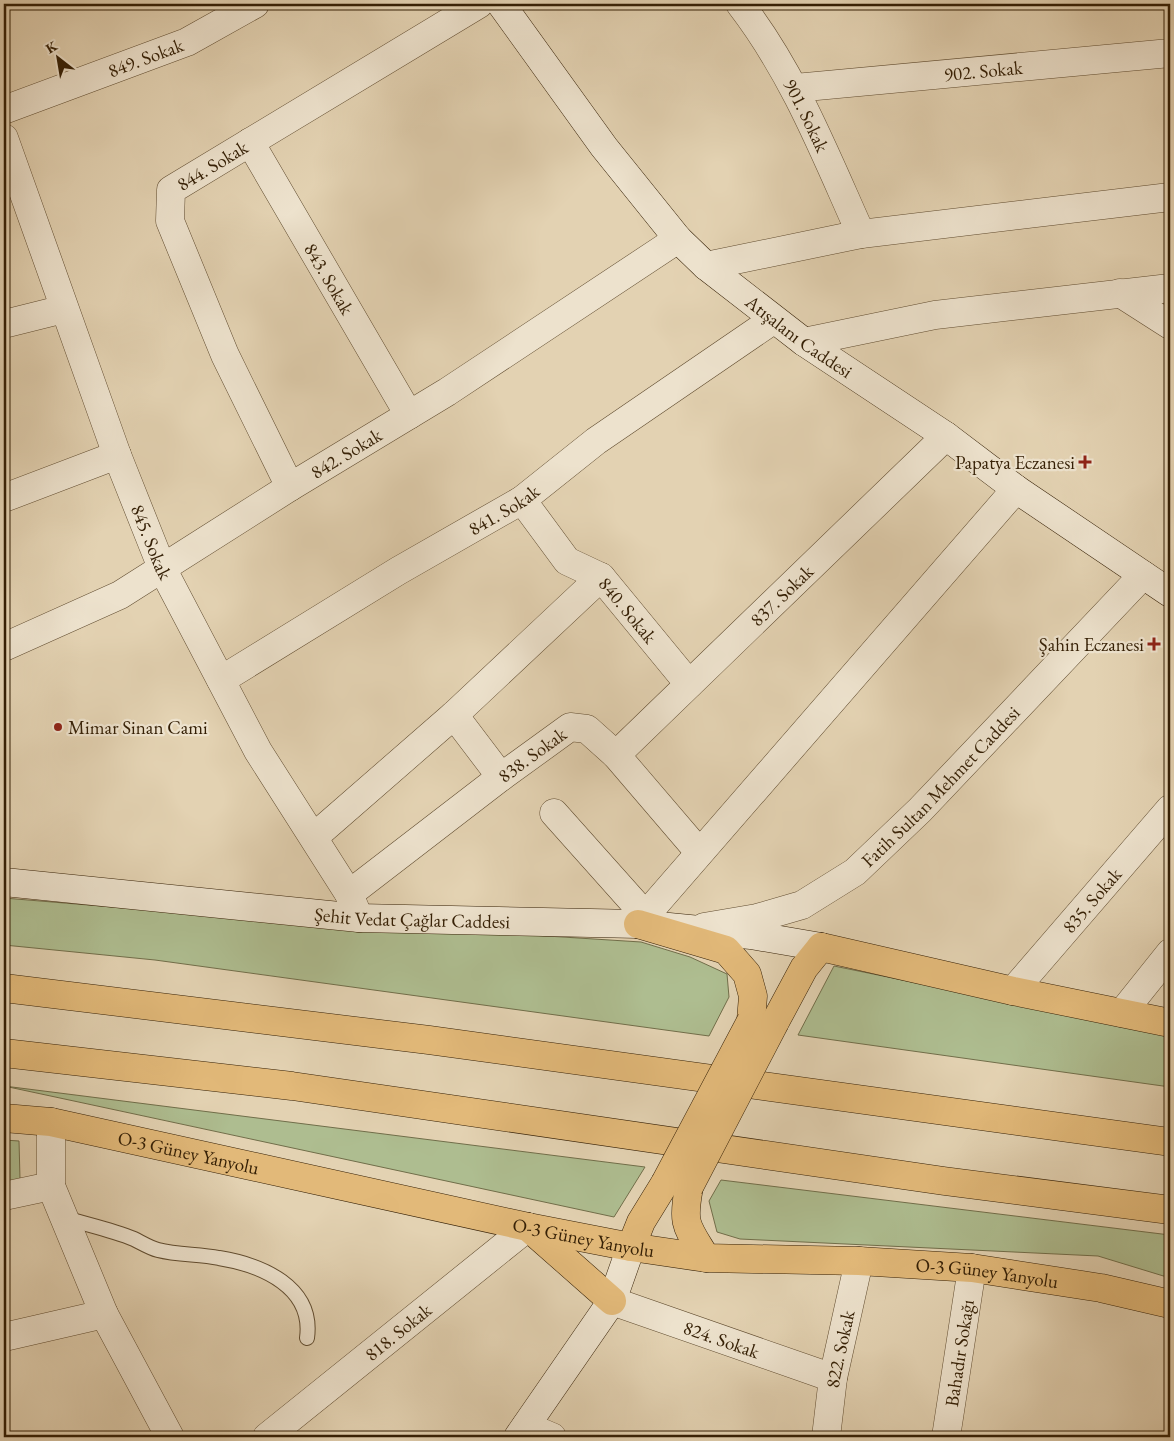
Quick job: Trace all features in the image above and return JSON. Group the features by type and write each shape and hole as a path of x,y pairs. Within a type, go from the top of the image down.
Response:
{"main road":[{"path":"641,919 726,950 747,974 763,1021"},
{"path":"631,1247 641,1222 677,1185 763,1021 821,947 1013,991 1170,1023"},
{"path":"4,988 439,1042 1170,1142"},
{"path":"4,1053 292,1086 944,1181 1170,1210"},
{"name":"O-3 Güney Yanyolu","path":"4,1118 52,1122 528,1227 631,1247 706,1258 859,1261 972,1268 1101,1288 1170,1304"},
{"path":"677,1185 687,1226 706,1258"},
{"path":"528,1227 612,1301"}],"street":[{"name":"849. Sokak","path":"4,110 187,42 255,4"},
{"name":"844. Sokak","path":"290,487 225,355 170,221 171,190 479,4"},
{"name":"Atışalanı Caddesi","path":"501,4 604,147 678,239 706,266 773,320 804,342 946,436 1016,489 1170,593"},
{"name":"901. Sokak","path":"740,4 762,33 795,88 862,234"},
{"name":"902. Sokak","path":"795,88 1170,53"},
{"name":"845. Sokak","path":"4,138 117,455 162,568 258,750 314,837 354,906"},
{"name":"843. Sokak","path":"250,142 409,415"},
{"path":"706,266 862,234 1170,197"},
{"name":"842. Sokak","path":"4,647 120,595 290,487 447,392 678,239"},
{"path":"804,342 934,315 1170,288"},
{"path":"1120,293 1170,326"},
{"path":"4,324 64,309"},
{"name":"841. Sokak","path":"221,680 398,571 522,500 596,441 773,320"},
{"name":"837. Sokak","path":"616,755 946,436"},
{"path":"4,498 117,455"},
{"path":"554,813 641,919 1016,489"},
{"name":"840. Sokak","path":"522,500 567,561 601,577 689,684"},
{"name":"Fatih Sultan Mehmet Caddesi","path":"696,928 757,918 802,905 855,872 920,810 1142,575"},
{"path":"314,837 454,715 601,577"},
{"path":"454,715 501,776"},
{"name":"838. Sokak","path":"354,906 501,776 570,727 587,729 616,755 699,852"},
{"name":"835. Sokak","path":"1013,991 1170,809"},
{"name":"Şehit Vedat Çağlar Caddesi","path":"4,882 354,906 641,919 821,947"},
{"path":"1122,1013 1170,953"},
{"path":"52,1122 51,1186 104,1314 170,1437"},
{"path":"4,1196 51,1186"},
{"name":"818. Sokak","path":"267,1437 528,1227"},
{"path":"552,1437 522,1432 612,1301 631,1247"},
{"name":"822. Sokak","path":"826,1437 833,1378 859,1261"},
{"name":"Bahadır Sokağı","path":"946,1437 972,1268"},
{"name":"824. Sokak","path":"612,1301 833,1378"},
{"path":"4,1337 104,1314"}],"lane":[{"path":"64,1218 134,1239 157,1250 220,1258 255,1267 273,1275 300,1298 309,1323 307,1338"}],"green space":[{"path":"4,898 184,913 641,942 690,957 727,974 729,997 709,1036 155,960 4,945"},
{"path":"834,966 1170,1035 1170,1087 798,1035"},
{"path":"4,1086 645,1167 614,1217"},
{"path":"4,1140 19,1141 20,1179 4,1182"},
{"path":"721,1180 1170,1235 1170,1278 1098,1256 740,1239 717,1232 709,1201"}],"place":[{"name":"Papatya Eczanesi","path":"1085,462"},
{"name":"Şahin Eczanesi","path":"1154,644"},
{"name":"Mimar Sinan Cami","path":"58,727"}]}
